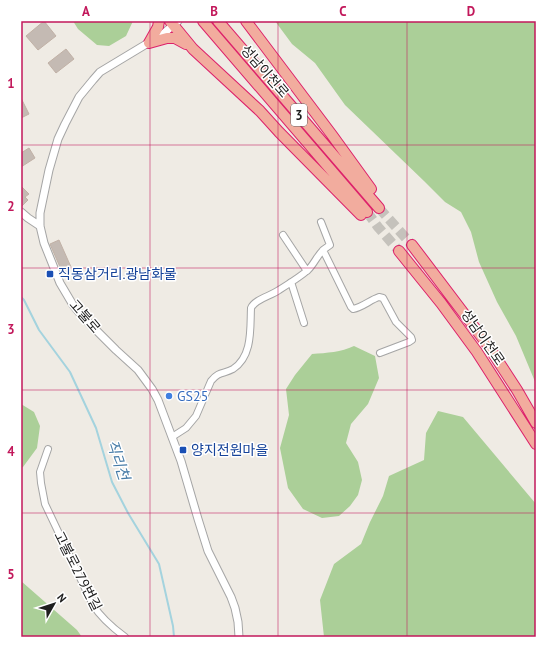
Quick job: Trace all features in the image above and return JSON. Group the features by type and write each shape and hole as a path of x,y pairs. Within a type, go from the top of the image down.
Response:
{"highway":[{"path":"149,43 158,27 159,21"},
{"name":"성남이천로","path":"193,49 260,111 279,132 364,214 203,21"},
{"name":"성남이천로","path":"218,21 381,207 332,135 246,21"},
{"path":"174,22 193,49"},
{"path":"149,43 167,38 175,38 193,49"},
{"name":"성남이천로","path":"412,245 487,344 517,390 536,423"},
{"name":"성남이천로","path":"399,251 441,302 477,352 536,444"}],"street":[{"name":"고불로","path":"174,22 163,34 100,72 79,97 64,124 53,154 40,213 40,226 44,243 52,264 60,284 66,294 82,316 138,370 158,400 181,461 208,551 235,608 239,637"},
{"path":"21,212 40,226"},
{"path":"172,437 186,428 196,416 211,381 215,376 232,369 243,359 250,338 252,304 280,290 307,271 318,254 330,244 321,222"},
{"path":"283,235 307,271"},
{"path":"323,250 351,307 357,308 376,298 383,298 396,322 411,337 412,340 409,342 380,353"},
{"path":"291,282 304,323"},
{"name":"고불로279번길","path":"48,449 40,472 45,504 93,605 114,629 125,637"}],"green space":[{"path":"73,21 133,21 126,36 109,46 97,45 78,29"},
{"path":"275,21 536,21 536,384 516,336 497,302 479,262 471,232 461,212 445,202 345,105 315,63 292,44"},
{"path":"354,346 375,356 379,378 368,404 351,424 346,443 358,462 362,480 358,495 350,506 339,516 322,518 303,509 288,488 280,448 289,415 286,389 312,354 339,351"},
{"path":"21,404 34,412 40,426 37,448 21,468"},
{"path":"438,411 463,417 536,504 536,637 324,637 320,600 334,564 361,544 383,496 389,476 424,460 426,433"},
{"path":"21,581 77,630 82,637 21,637"}],"building":[{"path":"44,21 56,36 38,50 26,36"},
{"path":"66,49 74,59 56,73 48,63"},
{"path":"21,98 29,114 21,118"},
{"path":"29,148 35,158 21,167 21,153"},
{"path":"21,186 29,194 25,197 28,200 22,206 21,205"},
{"path":"59,240 71,267 68,268 70,271 63,274 50,244"}],"waterway":[{"name":"직리천","path":"21,297 39,330 70,372 96,428 112,482 128,513 159,564 173,626 174,637"}],"tunnel":[{"path":"379,208 412,245"},
{"path":"367,212 399,251"}],"place":[{"name":"직동삼거리.광남화물","path":"50,274"},
{"name":"GS25","path":"169,396"},
{"name":"양지전원마을","path":"183,450"}]}
